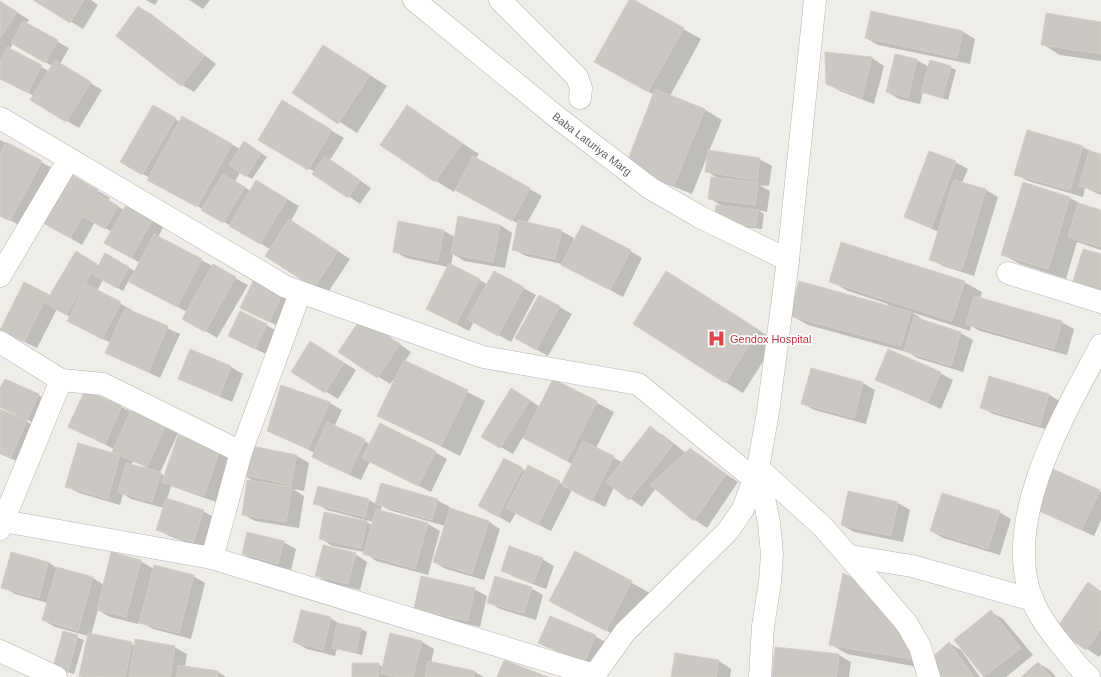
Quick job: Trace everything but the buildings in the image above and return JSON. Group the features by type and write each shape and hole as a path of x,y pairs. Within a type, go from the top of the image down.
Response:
{"street":[{"name":"Baba Laturiya Marg","path":"414,0 558,118 650,188 700,217 788,260"},
{"path":"500,0 577,77 581,88 580,98"},
{"path":"61,380 2,525 212,558 593,676 625,632 728,531 743,509 756,474 768,412 788,260 815,0"},
{"path":"0,118 286,288 483,357 638,384 823,527 850,556 907,624 920,647 929,677"},
{"path":"0,276 69,159"},
{"path":"1008,273 1101,302"},
{"path":"212,558 241,452 300,293"},
{"path":"0,342 61,380 103,384 241,452"},
{"path":"1089,677 1044,624 1033,600 1025,565 1025,538 1030,502 1041,467 1072,401 1101,345"},
{"path":"756,474 769,523 772,554 770,582 763,626 760,677"},
{"path":"850,556 912,566 1033,600"},
{"path":"0,651 56,677"}],"place":[{"name":"Gendox Hospital","path":"717,339"}]}
